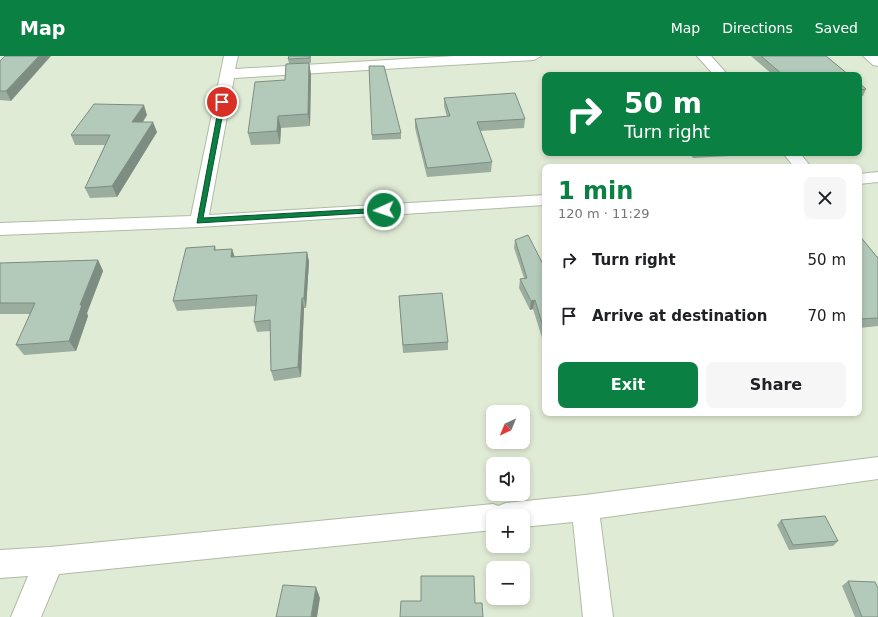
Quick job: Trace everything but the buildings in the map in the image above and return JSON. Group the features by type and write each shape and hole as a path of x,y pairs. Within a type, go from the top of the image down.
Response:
{"street":[{"path":"199,221 228,74 230,56"},
{"path":"228,74 466,58 534,56"},
{"path":"704,56 718,72"},
{"path":"870,56 878,62"},
{"path":"794,156 800,164"},
{"path":"862,179 878,178"},
{"path":"0,229 199,221 542,200"},
{"path":"530,514 585,508 878,468"},
{"path":"585,508 598,617"},
{"path":"0,564 50,561 486,518"},
{"path":"26,617 50,561"}],"route":[{"path":"222,102 199,221 384,210"}]}
